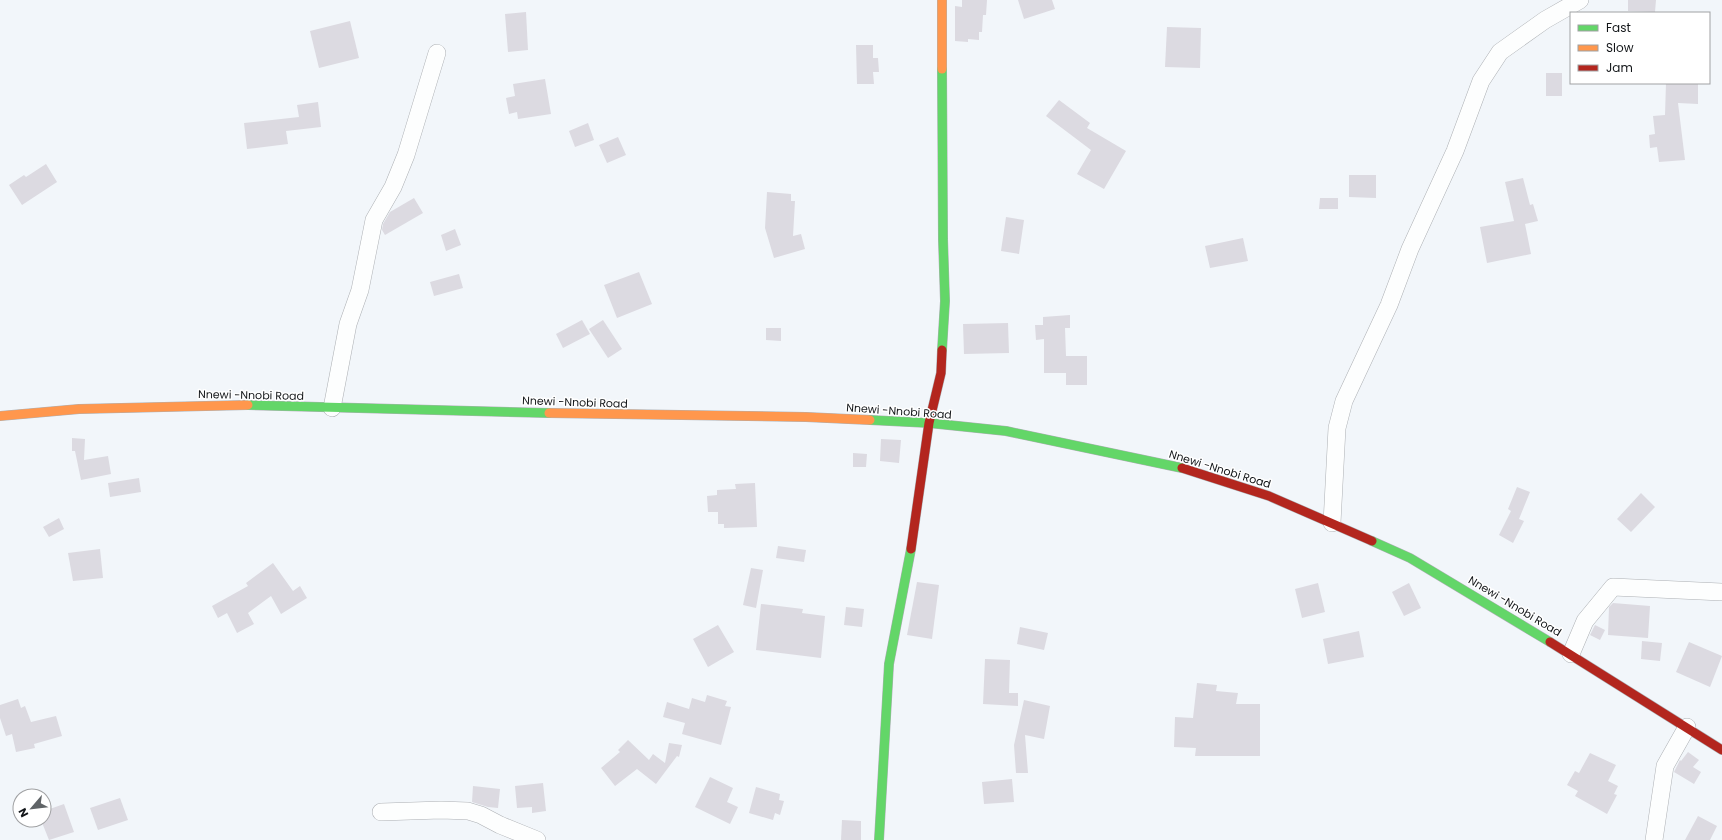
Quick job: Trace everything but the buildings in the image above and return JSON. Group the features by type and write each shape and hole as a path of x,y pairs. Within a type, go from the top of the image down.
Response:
{"main road":[{"path":"879,840 889,664 911,550 929,423 941,373 945,301 942,239 942,0"},
{"name":"Nnewi -Nnobi Road","path":"0,416 79,409 234,405 611,415 806,417 929,423 1006,432 1191,470 1269,496 1332,523 1410,558 1571,654 1722,750"}],"street":[{"path":"1332,523 1337,428 1344,401 1389,305 1410,249 1455,151 1481,81 1500,52 1545,20 1580,0"},
{"path":"332,408 348,324 360,290 374,220 393,187 406,155 437,53"},
{"path":"1571,654 1585,621 1613,587 1722,592"},
{"path":"1654,840 1665,766 1687,727"},
{"path":"381,812 441,810 468,811 481,815 500,825 537,840"}],"traffic: fast":[{"path":"942,69 945,301 942,350"},
{"path":"248,405 549,413"},
{"path":"870,420 929,423 1006,431 1182,468"},
{"path":"1372,541 1410,558 1550,642"},
{"path":"879,840 889,664 911,549"}],"traffic: slow":[{"path":"942,0 942,69"},
{"path":"0,416 79,409 248,405"},
{"path":"549,413 806,417 870,420"}],"traffic: jam":[{"path":"911,549 929,423 941,373 942,350"},
{"path":"1182,468 1269,496 1372,541"},
{"path":"1550,642 1722,750"}]}
